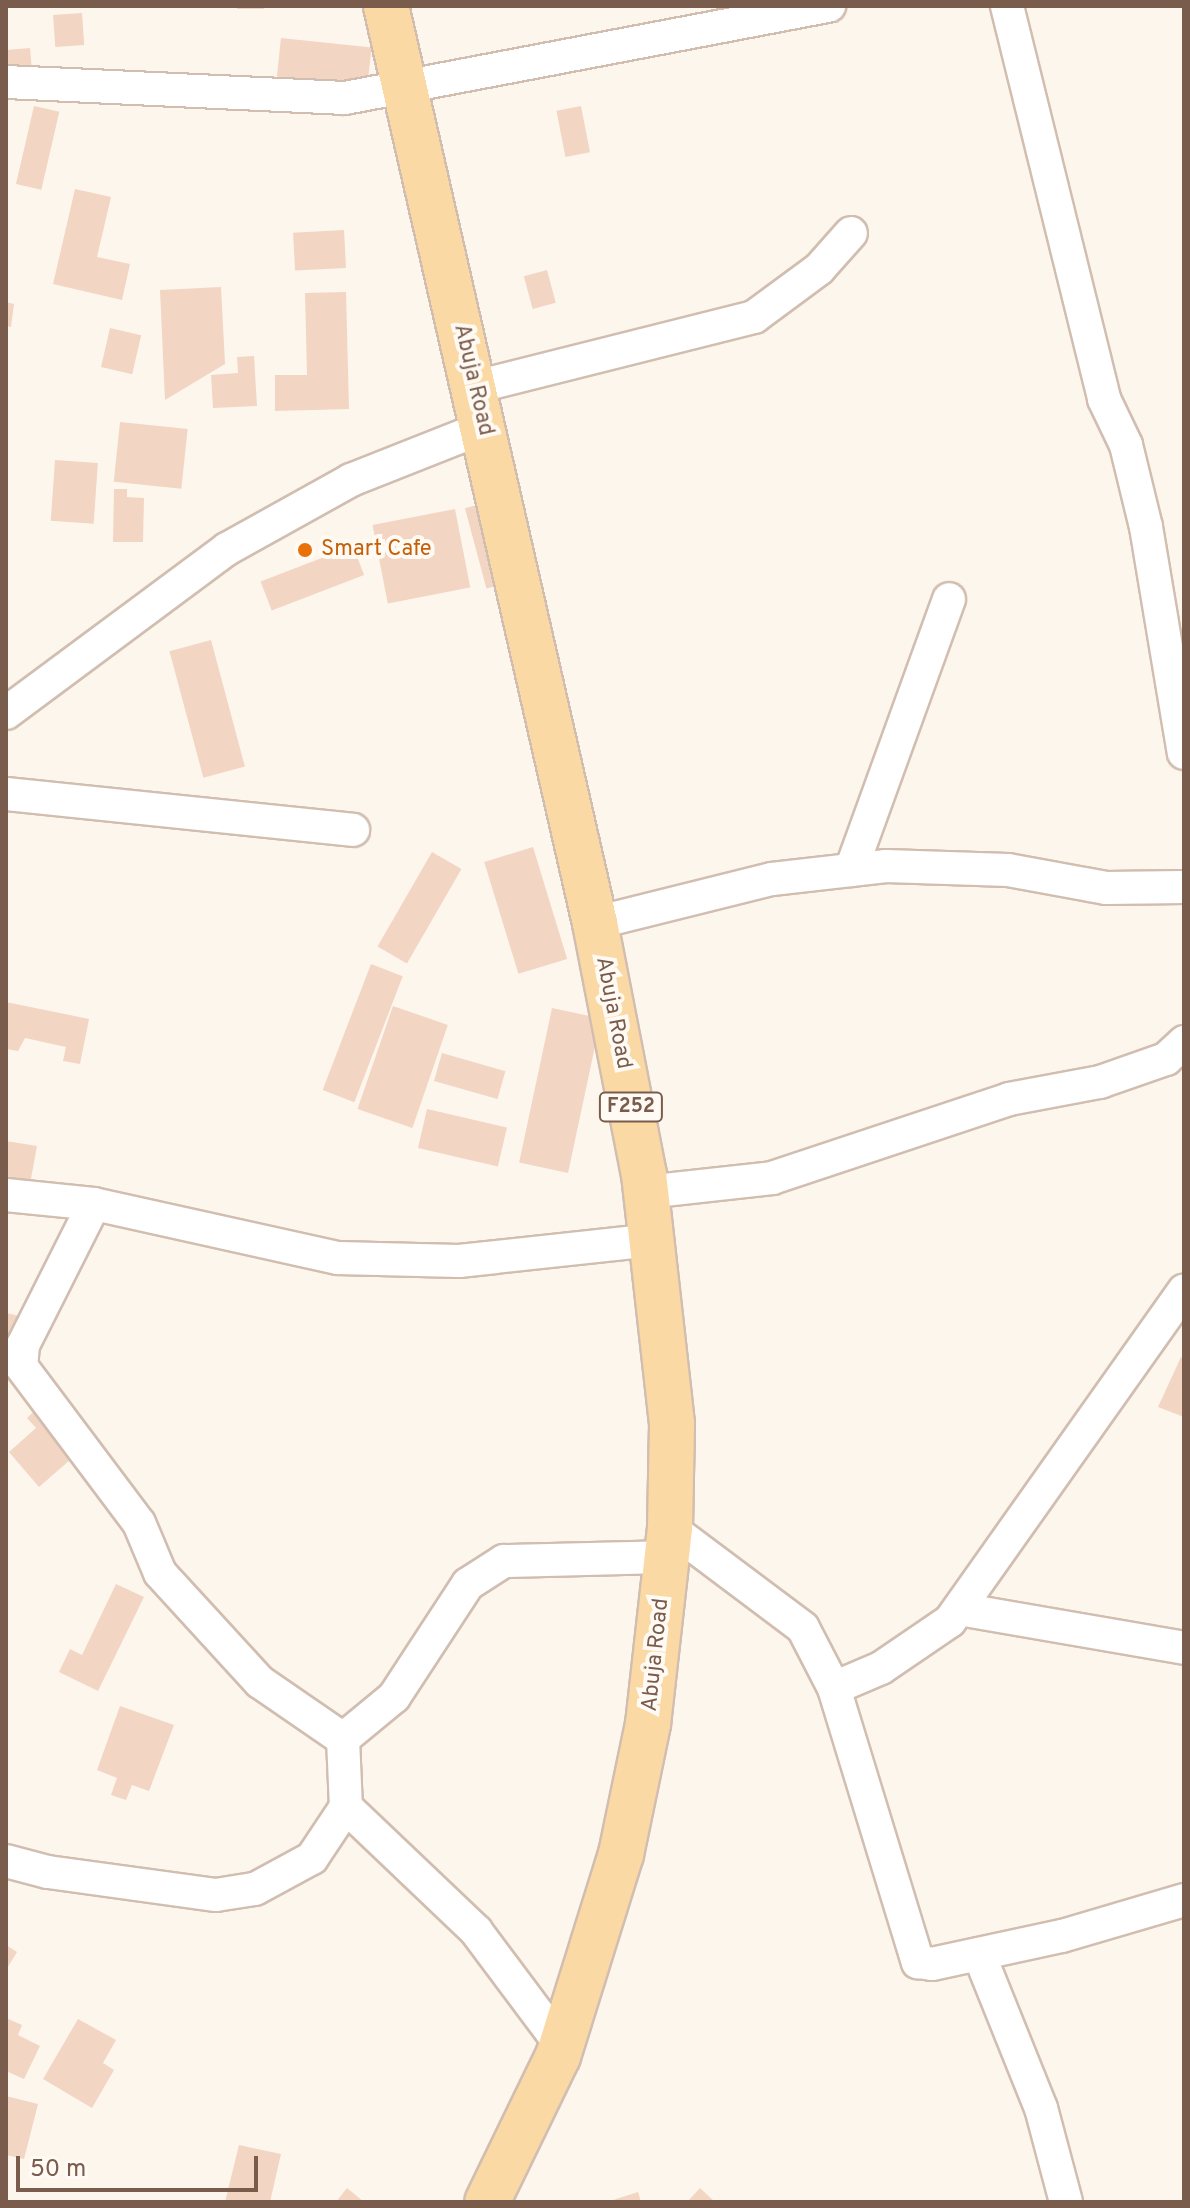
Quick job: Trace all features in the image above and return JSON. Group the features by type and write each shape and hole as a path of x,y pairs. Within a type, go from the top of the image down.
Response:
{"main road":[{"name":"Abuja Road","path":"386,6 480,407 595,923 646,1192 672,1424 668,1542 648,1724 621,1854 562,2046 487,2202"}],"street":[{"path":"6,82 345,98 404,91 829,6"},
{"path":"1007,6 1104,399 1126,445 1142,514 1184,753"},
{"path":"6,713 227,549 480,407 754,317 819,269 851,233"},
{"path":"851,870 949,599"},
{"path":"6,794 353,830"},
{"path":"595,923 772,879 886,866 1008,870 1106,888 1184,887"},
{"path":"646,1192 772,1178 1009,1099 1100,1082 1166,1059 1184,1042"},
{"path":"6,1195 94,1204 352,1259 459,1261 652,1240"},
{"path":"94,1204 23,1345 21,1366 139,1523 160,1573 260,1682 343,1739"},
{"path":"834,1688 881,1668 950,1621 1184,1290"},
{"path":"343,1739 394,1697 468,1584 504,1561 668,1542 803,1628 834,1688 918,1962 979,1954 1184,1900"},
{"path":"959,1609 1184,1648"},
{"path":"6,1861 216,1895 255,1889 312,1858 346,1807 343,1739"},
{"path":"346,1807 476,1931 562,2046"},
{"path":"979,1954 1041,2108 1066,2202"}],"building":[{"path":"237,6 264,6 264,9 237,9"},
{"path":"82,13 84,45 55,47 53,15"},
{"path":"281,38 372,48 367,86 277,77"},
{"path":"30,48 32,73 8,75 6,50"},
{"path":"34,106 59,112 41,190 16,184"},
{"path":"581,106 590,152 565,157 556,111"},
{"path":"75,189 111,197 97,257 130,264 122,300 53,284"},
{"path":"344,230 346,268 295,271 293,233"},
{"path":"547,270 556,303 533,309 524,276"},
{"path":"221,287 225,364 165,400 160,290"},
{"path":"346,292 349,409 275,411 275,375 307,375 305,293"},
{"path":"6,302 14,304 11,327 6,326"},
{"path":"110,328 141,335 132,374 101,367"},
{"path":"254,356 257,406 213,408 211,375 238,373 237,357"},
{"path":"120,422 188,429 181,489 114,482"},
{"path":"55,460 98,463 94,524 51,521"},
{"path":"114,489 127,489 127,497 144,498 143,542 113,542"},
{"path":"492,501 513,581 486,588 465,508"},
{"path":"455,509 470,588 388,604 373,525"},
{"path":"353,546 364,575 272,610 261,581"},
{"path":"211,640 245,767 203,778 169,651"},
{"path":"533,847 567,959 518,974 484,862"},
{"path":"432,852 461,869 407,963 378,946"},
{"path":"371,964 403,976 354,1102 323,1090"},
{"path":"6,1002 89,1019 80,1064 63,1061 66,1047 25,1038 18,1051 6,1049"},
{"path":"393,1006 448,1025 412,1128 358,1109"},
{"path":"552,1008 601,1018 568,1173 519,1163"},
{"path":"442,1053 505,1071 497,1099 434,1081"},
{"path":"427,1109 507,1127 498,1166 418,1148"},
{"path":"6,1141 37,1146 30,1184 6,1179"},
{"path":"6,1313 20,1316 6,1358"},
{"path":"1181,1357 1184,1358 1184,1417 1158,1407"},
{"path":"39,1407 79,1452 39,1487 9,1452 36,1428 27,1418"},
{"path":"116,1584 144,1597 98,1691 59,1672 70,1649 82,1655"},
{"path":"120,1706 174,1725 149,1791 132,1785 126,1800 111,1795 117,1778 97,1770"},
{"path":"6,1945 17,1952 6,1970"},
{"path":"6,2018 22,2025 18,2035 40,2046 24,2079 6,2071"},
{"path":"78,2019 116,2040 103,2063 114,2070 92,2108 43,2079"},
{"path":"6,2096 38,2104 24,2159 6,2155"},
{"path":"239,2145 281,2154 270,2202 225,2202"},
{"path":"347,2188 364,2202 336,2202"},
{"path":"700,2188 715,2202 687,2202"},
{"path":"638,2192 641,2202 610,2202 610,2201"}],"place":[{"name":"Smart Cafe","path":"305,550"}]}
